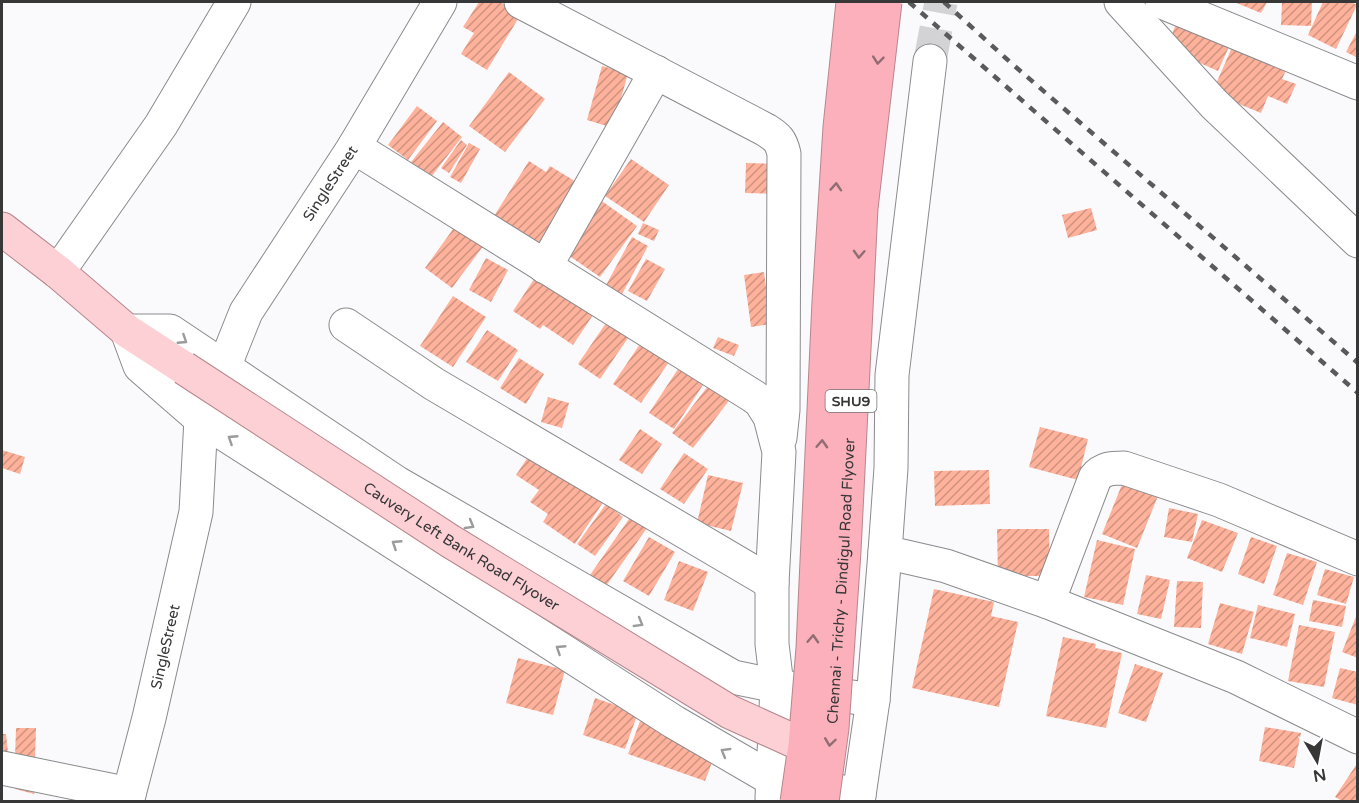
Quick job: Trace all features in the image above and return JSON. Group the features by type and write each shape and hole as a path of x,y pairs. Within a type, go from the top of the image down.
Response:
{"highway":[{"name":"Chennai - Trichy - Dindigul Road Flyover","path":"797,801 805,746 813,648 829,301 840,127 853,2"},
{"name":"Chennai - Trichy - Dindigul Road Flyover","path":"822,801 832,728 844,551 861,208 885,2"}],"main road":[{"name":"Cauvery Left Bank Road Flyover","path":"2,229 58,272 127,331 450,541 729,712 805,746"}],"street":[{"path":"58,272 161,125 234,2"},
{"name":"SingleStreet","path":"224,367 246,312 354,147 440,2"},
{"path":"522,2 766,130 777,137 782,146 784,154 783,410 772,583 772,644 777,686 772,790"},
{"path":"1122,2 1214,104 1358,241"},
{"path":"1162,2 1358,83"},
{"path":"873,700 733,677 397,483 170,331 127,331 140,366 201,419 674,722 772,790 859,798 873,700 885,552 891,468 892,375 930,61"},
{"path":"545,267 656,72"},
{"path":"354,147 760,401 770,417 779,452"},
{"path":"346,325 434,384 772,583"},
{"name":"SingleStreet","path":"128,798 149,718 196,512 201,419"},
{"path":"1048,602 1095,478 1102,471 1113,468 1124,468 1219,500 1358,559"},
{"path":"885,552 946,566 1048,602 1236,677 1358,737"},
{"path":"2,768 128,798"}],"building":[{"path":"479,2 500,2 521,14 487,70 461,54 474,33 463,27"},
{"path":"1234,2 1267,2 1261,13"},
{"path":"1282,2 1312,2 1311,26 1281,25"},
{"path":"1323,2 1351,2 1357,5 1336,49 1308,35"},
{"path":"1180,15 1233,38 1218,71 1166,48"},
{"path":"1358,29 1358,58 1346,52"},
{"path":"1236,38 1290,62 1282,79 1296,84 1287,104 1268,96 1261,113 1212,93"},
{"path":"602,66 628,73 613,128 587,120"},
{"path":"509,72 545,99 505,152 469,126"},
{"path":"417,106 437,121 408,160 388,145"},
{"path":"443,122 462,137 431,177 411,162"},
{"path":"461,140 467,145 449,173 441,168"},
{"path":"469,143 480,149 461,183 450,177"},
{"path":"631,159 669,185 644,222 605,196"},
{"path":"529,161 546,172 550,166 578,183 539,244 494,216"},
{"path":"746,163 778,164 776,194 745,193"},
{"path":"599,199 637,226 600,277 562,251"},
{"path":"1091,208 1097,230 1068,238 1062,215"},
{"path":"643,223 659,230 654,241 638,234"},
{"path":"456,225 484,245 452,288 425,268"},
{"path":"632,237 648,246 621,296 605,287"},
{"path":"486,258 508,270 491,302 469,290"},
{"path":"646,259 665,269 647,301 628,291"},
{"path":"764,272 771,324 751,327 744,275"},
{"path":"536,276 593,315 573,345 543,325 540,329 513,311"},
{"path":"453,296 486,317 453,367 420,346"},
{"path":"606,323 628,338 600,379 578,364"},
{"path":"487,330 518,350 498,381 466,362"},
{"path":"718,337 739,345 734,356 713,348"},
{"path":"640,344 669,362 641,403 613,384"},
{"path":"519,358 544,374 526,404 500,388"},
{"path":"678,369 703,385 674,429 649,413"},
{"path":"711,382 731,398 693,448 672,433"},
{"path":"548,397 569,403 562,428 541,422"},
{"path":"1040,427 1088,439 1078,480 1029,467"},
{"path":"640,429 662,444 642,474 619,460"},
{"path":"2,450 25,457 20,474 2,468"},
{"path":"532,451 604,501 575,544 543,522 548,514 530,502 539,490 516,475"},
{"path":"684,453 708,469 684,504 660,489"},
{"path":"989,470 990,504 935,506 934,471"},
{"path":"708,475 743,483 731,531 697,523"},
{"path":"1123,482 1158,496 1137,548 1102,534"},
{"path":"606,504 623,517 595,556 577,544"},
{"path":"1169,508 1198,514 1192,542 1164,537"},
{"path":"631,516 647,528 606,586 590,575"},
{"path":"1202,520 1238,533 1222,572 1187,558"},
{"path":"997,529 1049,529 1050,576 998,576"},
{"path":"649,537 675,552 649,596 623,581"},
{"path":"1251,537 1277,546 1264,584 1238,574"},
{"path":"1097,540 1135,549 1123,605 1084,597"},
{"path":"1287,553 1317,562 1303,605 1273,595"},
{"path":"679,561 708,572 693,611 664,600"},
{"path":"1325,569 1354,577 1346,604 1317,595"},
{"path":"1146,575 1170,580 1161,619 1137,614"},
{"path":"1177,581 1203,582 1201,628 1174,627"},
{"path":"934,589 994,602 991,616 1018,622 999,707 912,688"},
{"path":"1313,600 1346,606 1342,627 1309,621"},
{"path":"1220,603 1254,612 1242,654 1208,644"},
{"path":"1258,605 1295,614 1287,647 1250,638"},
{"path":"1358,614 1358,658 1342,652"},
{"path":"1299,625 1335,632 1324,687 1288,681"},
{"path":"1063,637 1096,644 1095,648 1122,653 1106,728 1046,716"},
{"path":"518,658 565,670 553,715 506,703"},
{"path":"1135,664 1163,673 1146,722 1118,713"},
{"path":"1340,668 1358,672 1358,705 1332,698"},
{"path":"595,698 638,713 625,749 583,735"},
{"path":"640,721 701,742 714,757 705,781 628,754"},
{"path":"1265,727 1301,733 1294,768 1259,761"},
{"path":"16,728 36,728 35,759 15,758"},
{"path":"2,734 6,734 8,753 2,754"},
{"path":"1358,762 1358,801 1342,801 1335,797"},
{"path":"18,775 38,780 34,794 15,789"}],"tunnel":[{"path":"930,61 941,2"}],"railway":[{"path":"909,2 1358,393"},
{"path":"944,2 1010,62 1358,363"}]}
